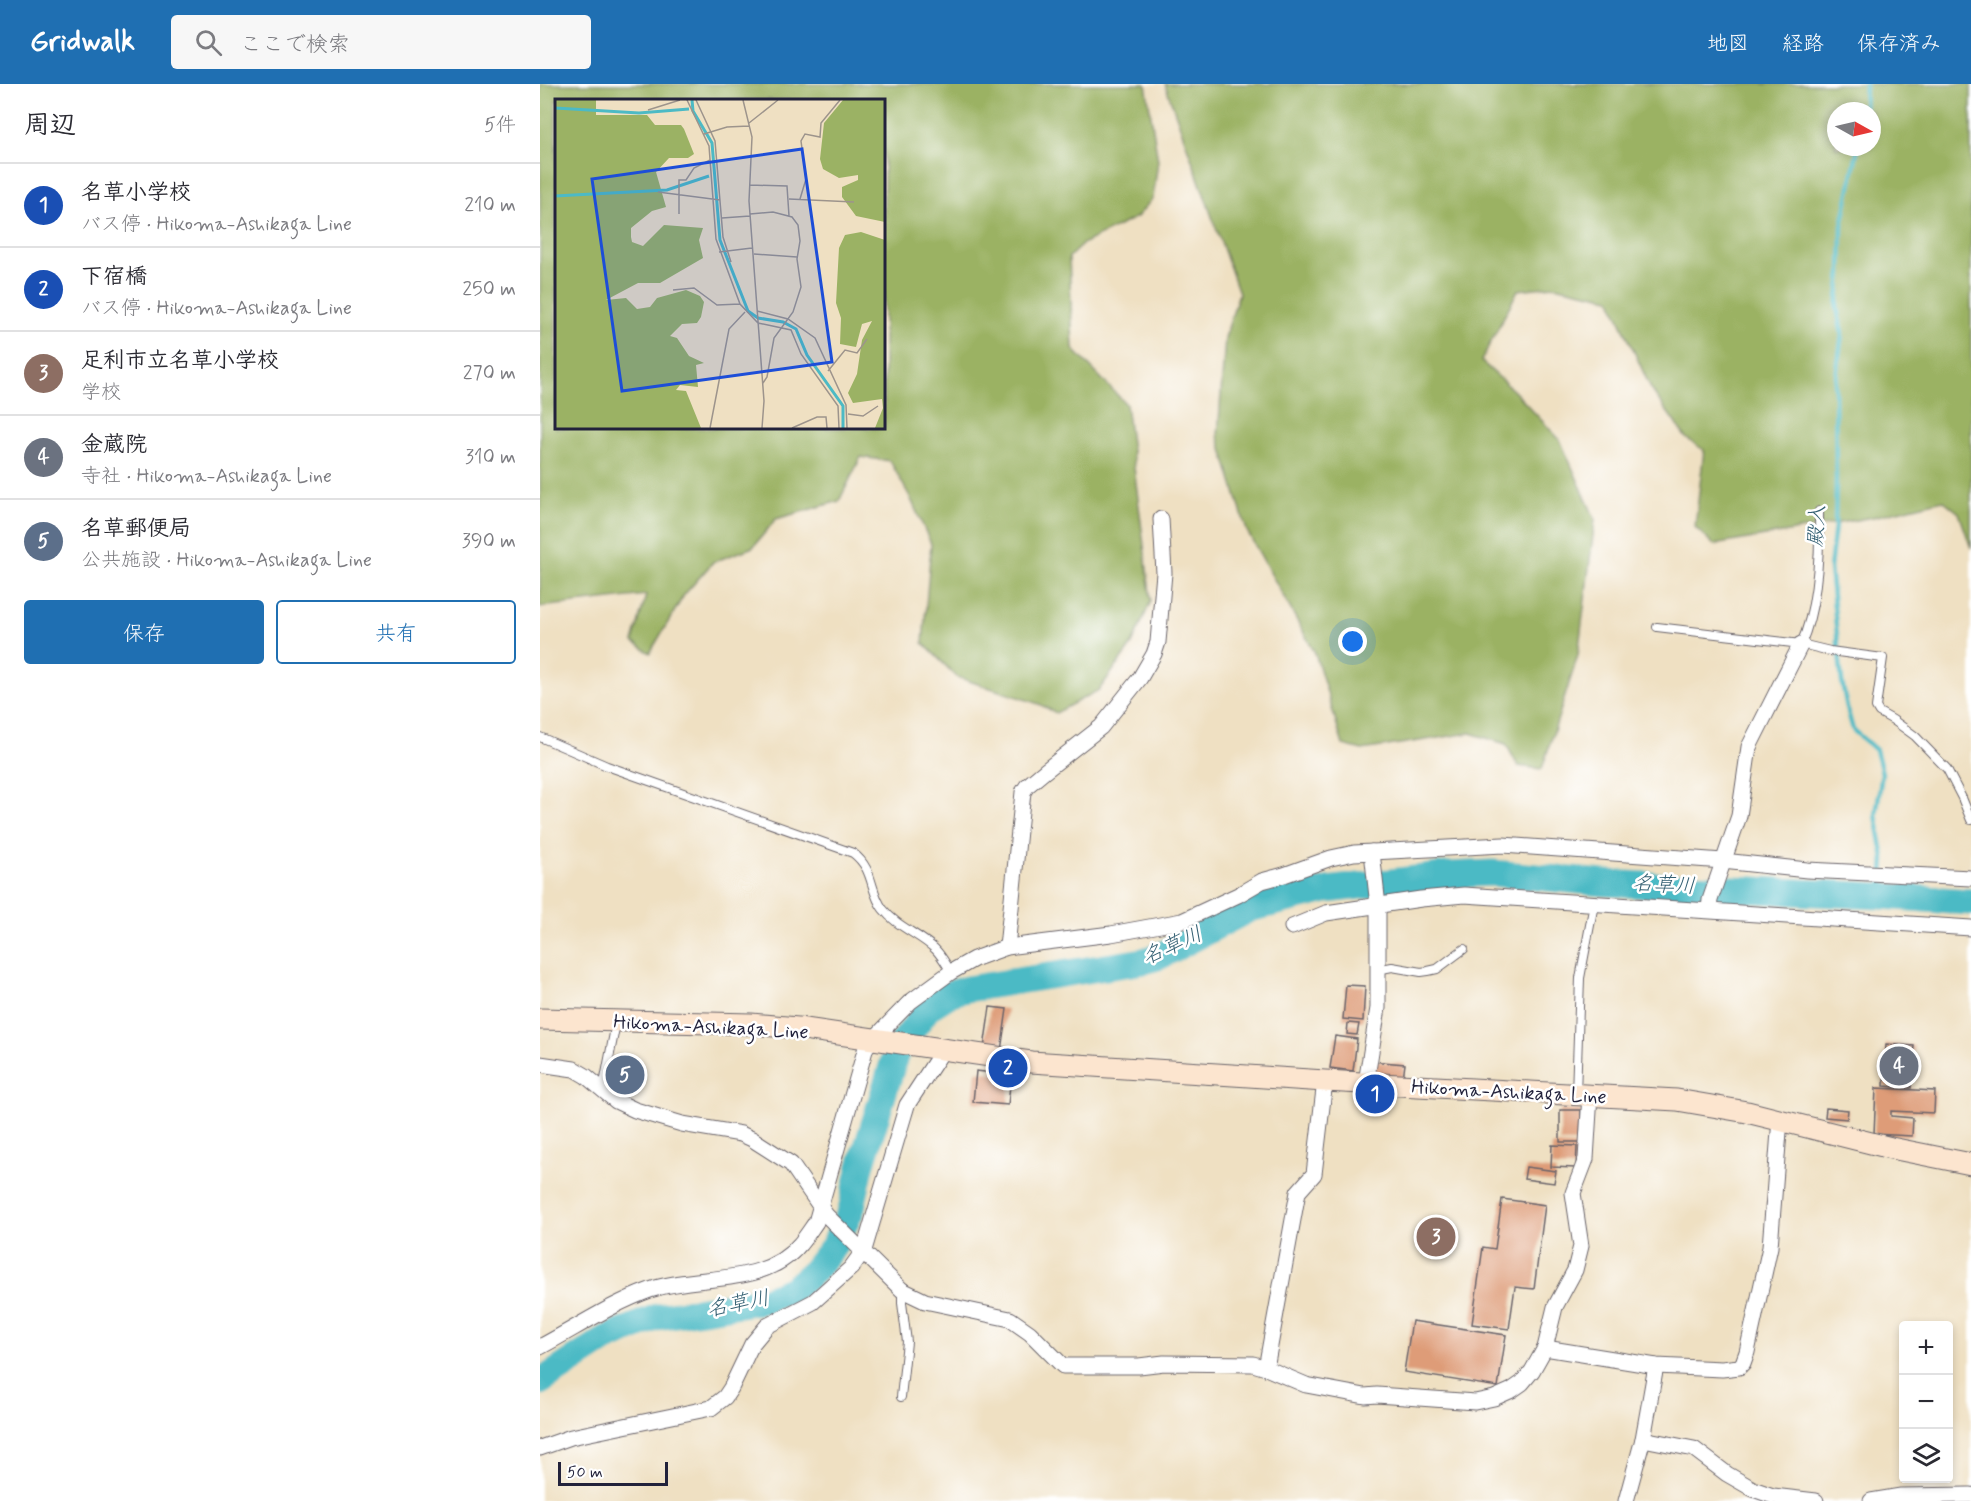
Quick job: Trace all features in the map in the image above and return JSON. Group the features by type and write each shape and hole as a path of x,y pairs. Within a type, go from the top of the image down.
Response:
{"main road":[{"name":"Hikoma-Ashikaga Line","path":"540,1019 775,1026 1031,1062 1325,1081 1644,1097 1707,1104 1780,1119 1891,1148 1971,1164"}],"street":[{"path":"1007,947 1023,792 1027,786 1101,727 1140,678 1154,654 1158,642 1164,573 1161,519"},
{"path":"1710,905 1739,816 1749,747 1801,644"},
{"path":"540,1347 651,1290 697,1280 741,1276 762,1271 789,1255 800,1245 824,1210 866,1047 876,1040 910,1002 951,972 974,959 1007,947 1111,934 1182,921 1262,881 1331,858 1503,846 1722,866 1971,878"},
{"path":"1366,1083 1378,1008 1378,902 1373,856"},
{"path":"1292,927 1326,913 1378,902 1464,895 1594,904 1710,905 1971,928"},
{"path":"540,1448 571,1437 711,1408 725,1397 752,1344 767,1326 813,1302 851,1268 907,1105 938,1050"},
{"path":"540,1064 574,1069 616,1101 635,1110 682,1124 741,1134 752,1139 791,1164 824,1210 902,1290 925,1301 1010,1319 1030,1333 1063,1366 1139,1366 1164,1363 1253,1364 1306,1384 1365,1396 1475,1402 1494,1398 1512,1390 1522,1383 1532,1371 1545,1348 1555,1307 1575,1270 1581,1246 1573,1193 1586,1159 1583,1095"},
{"path":"1266,1368 1298,1192 1314,1174 1325,1081"},
{"path":"1545,1348 1656,1366 1722,1369 1739,1367 1743,1364 1748,1352 1770,1247 1780,1119"},
{"path":"1626,1501 1642,1438 1656,1366"},
{"path":"1642,1438 1694,1449 1753,1490 1773,1496 1816,1501"},
{"path":"1870,1501 1901,1496 1971,1495"}],"lane":[{"path":"1801,644 1818,579 1819,511"},
{"path":"1657,627 1801,644 1830,651 1883,658 1876,707 1879,712 1915,736 1947,769 1971,820"},
{"path":"540,737 606,766 853,853 863,860 881,907 899,925 933,948 951,972"},
{"path":"1583,1095 1580,978 1594,904"},
{"path":"1377,970 1392,967 1421,972 1437,969 1464,949"},
{"path":"600,1088 604,1084 616,1021"},
{"path":"901,1397 907,1342 902,1290"}],"green space":[{"path":"540,84 1146,84 1158,161 1153,198 1137,217 1084,243 1069,257 1073,349 1126,404 1151,601 1131,646 1099,690 1056,713 1039,704 957,677 923,643 931,544 910,497 890,461 861,457 839,501 776,519 753,547 713,562 684,595 650,653 633,642 646,595 540,607"},
{"path":"1165,84 1971,84 1971,548 1959,513 1943,500 1873,517 1714,545 1695,527 1704,450 1686,438 1651,389 1610,298 1554,286 1518,290 1481,361 1514,391 1560,440 1595,519 1578,655 1542,769 1518,766 1506,744 1470,733 1362,750 1343,745 1315,653 1247,531 1218,436 1225,338 1239,293"}],"building":[{"path":"1346,985 1365,986 1363,1021 1343,1019"},
{"path":"990,1007 1007,1009 1001,1051 984,1048"},
{"path":"1348,1023 1359,1024 1357,1035 1347,1034"},
{"path":"1335,1036 1357,1039 1353,1071 1330,1068"},
{"path":"1886,1044 1914,1046 1911,1088 1884,1086"},
{"path":"617,1058 639,1063 632,1091 611,1086"},
{"path":"1370,1061 1405,1064 1403,1079 1369,1077"},
{"path":"976,1071 1011,1075 1008,1105 973,1102"},
{"path":"1876,1088 1935,1091 1934,1113 1891,1111 1891,1116 1913,1118 1912,1136 1874,1134"},
{"path":"1826,1108 1848,1110 1847,1119 1825,1117"},
{"path":"1560,1110 1581,1110 1580,1142 1560,1142"},
{"path":"1552,1145 1577,1146 1576,1168 1551,1167"},
{"path":"1526,1167 1556,1171 1554,1183 1524,1179"},
{"path":"1502,1199 1545,1205 1534,1289 1515,1287 1509,1329 1472,1324 1483,1247 1495,1249"},
{"path":"1412,1321 1506,1335 1498,1387 1404,1372"}],"waterway":[{"name":"殿入","path":"1864,102 1865,84"},
{"name":"殿入","path":"1856,156 1842,226 1841,273 1837,307 1842,334 1835,384 1835,526 1830,568 1842,682 1847,708 1853,730 1876,750 1882,773 1876,815 1884,859 1881,896"},
{"name":"名草川","path":"540,1382 606,1339 657,1317 766,1300 793,1289 814,1271 833,1247 851,1211 861,1166 897,1050 929,1007 951,993 1144,961 1160,956 1249,909 1327,890 1448,875 1492,873 1604,883 1971,902"}],"place":[{"name":"金蔵院","path":"1899,1066"},
{"name":"下宿橋","path":"1008,1068"},
{"name":"名草郵便局","path":"625,1075"},
{"name":"名草小学校","path":"1375,1094"},
{"name":"足利市立名草小学校","path":"1436,1237"}]}
